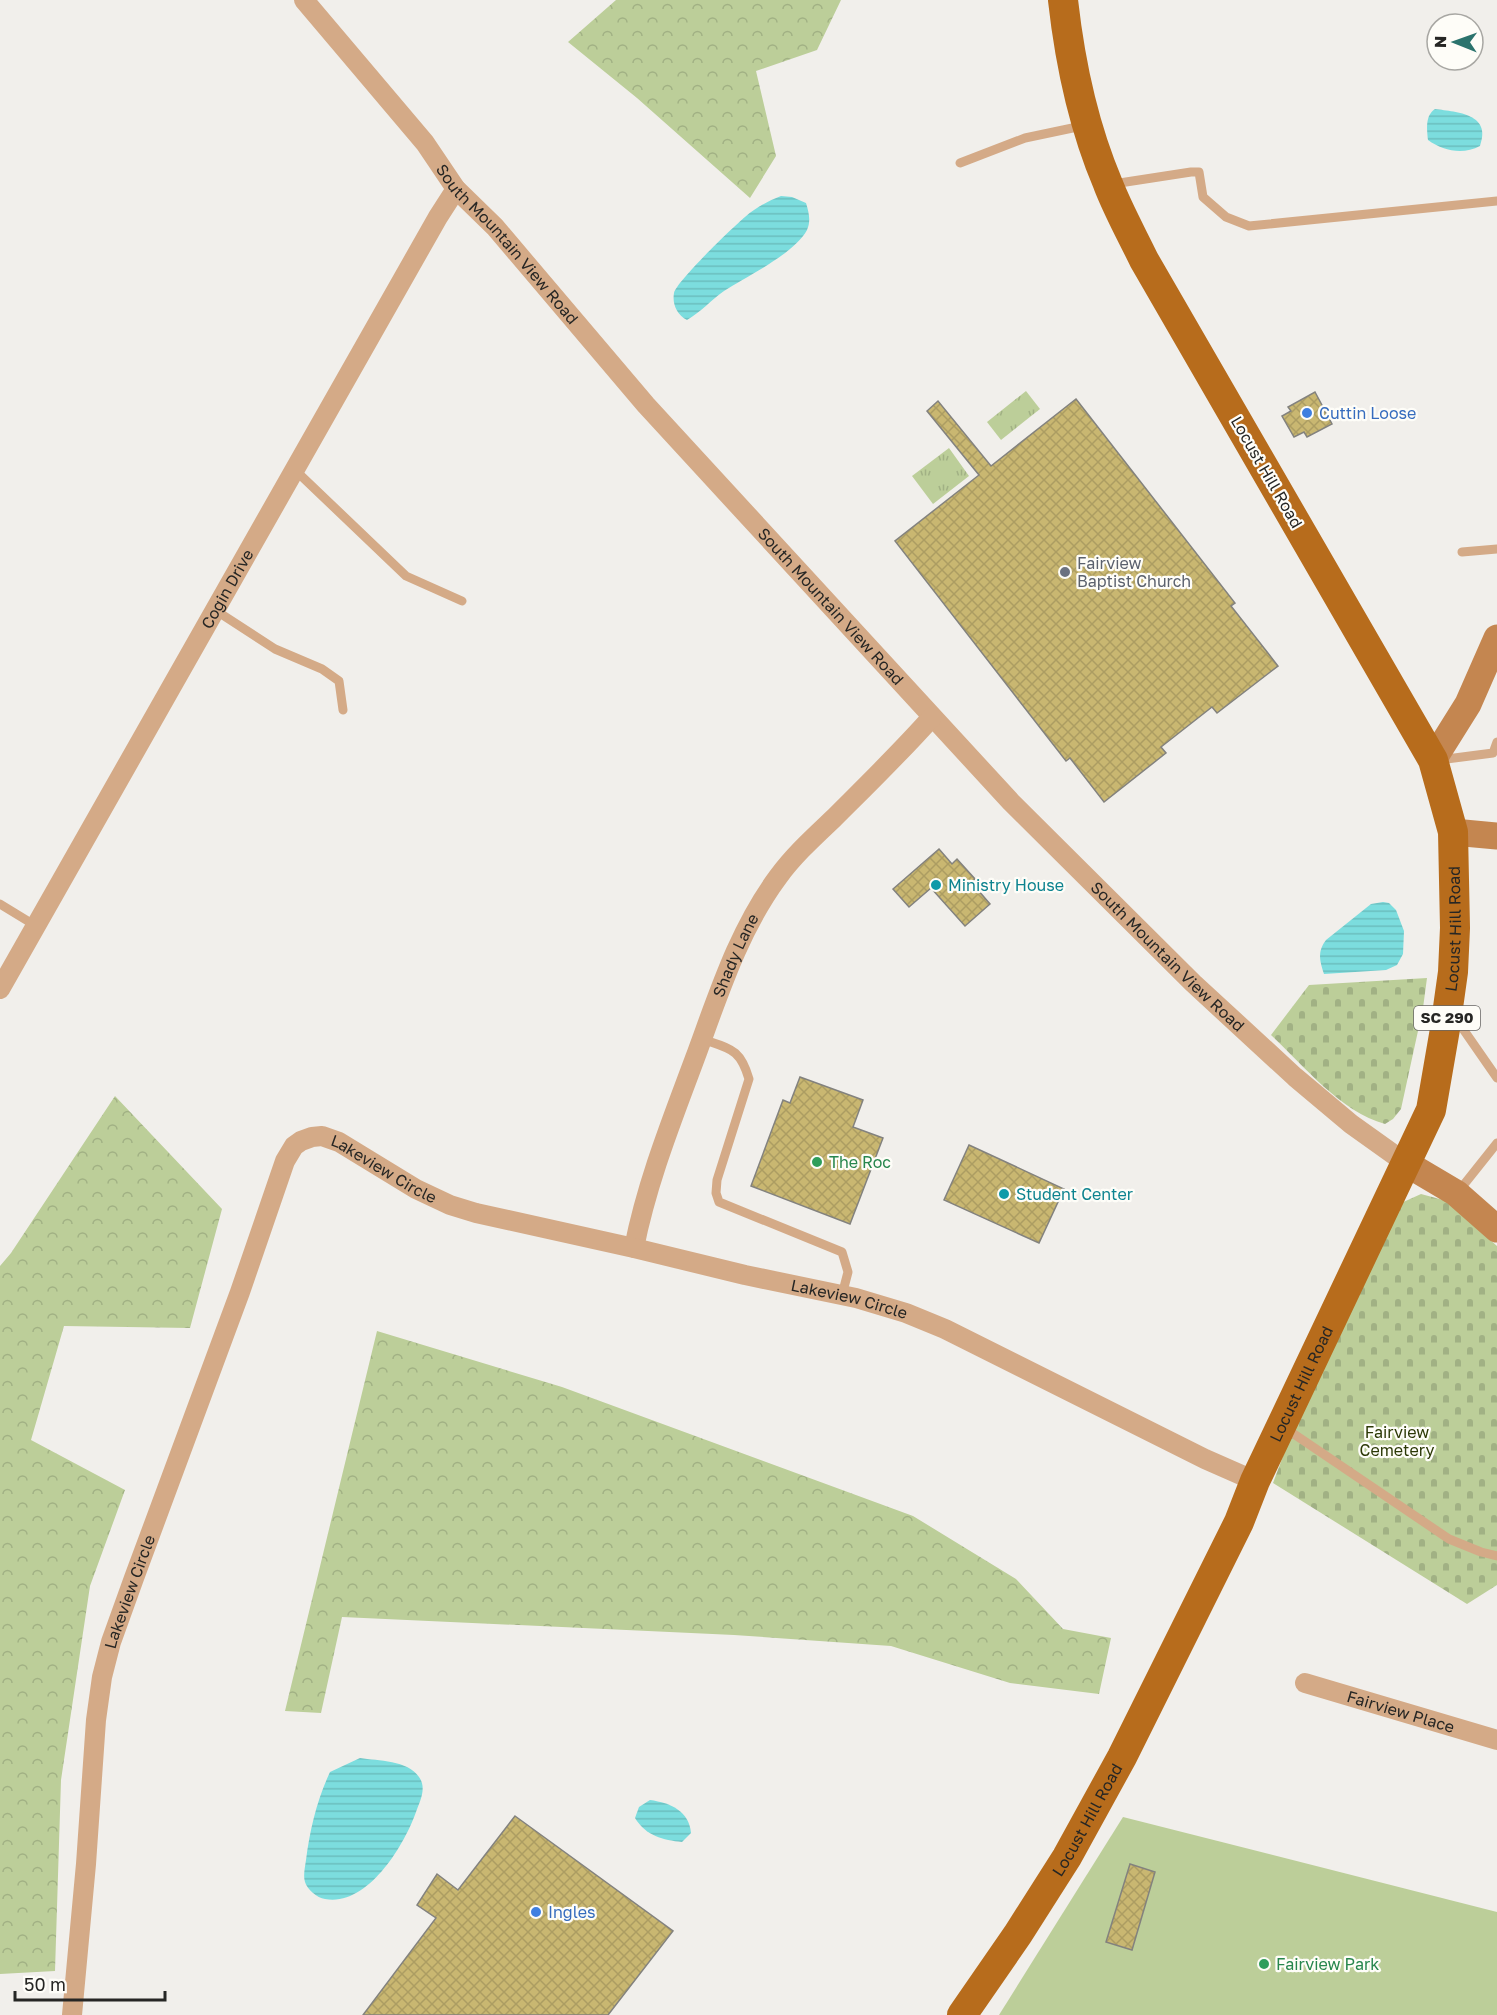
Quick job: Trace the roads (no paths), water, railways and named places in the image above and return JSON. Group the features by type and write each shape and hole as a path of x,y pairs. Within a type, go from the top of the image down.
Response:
{"main road":[{"name":"Locust Hill Road","path":"962,2015 1018,1934 1067,1857 1122,1757 1239,1522 1255,1481 1431,1110 1453,972 1455,928 1453,832 1433,760 1144,260 1108,185 1080,100 1068,45 1063,0"}],"street":[{"name":"South Mountain View Road","path":"304,0 425,143 456,189 495,228 646,405 1048,840 1193,983 1295,1077 1351,1124 1407,1164"},
{"name":"Cogin Drive","path":"0,989 294,469 456,189"},
{"path":"1433,760 1468,704 1497,638"},
{"name":"Shady Lane","path":"634,1248 642,1207 665,1138 733,957 760,905 796,854 906,746 932,717"},
{"path":"1453,832 1497,836"},
{"name":"Lakeview Circle","path":"72,2015 96,1720 102,1677 111,1642 190,1431 289,1153 301,1141 322,1136 339,1142 416,1189 450,1205 476,1213 842,1295 906,1312 945,1329 1204,1460 1255,1481"},
{"path":"1407,1164 1456,1193 1497,1229"},
{"name":"Fairview Place","path":"1305,1683 1497,1740"}],"lane":[{"path":"960,164 1025,138 1088,125"},
{"path":"1108,185 1199,172 1203,197 1226,217 1249,226 1497,201"},
{"path":"294,469 406,576 462,601"},
{"path":"1462,552 1497,549"},
{"path":"214,610 275,649 322,669 339,681 343,710"},
{"path":"1433,760 1493,753 1497,742"},
{"path":"0,904 36,926"},
{"path":"1448,1008 1497,1078"},
{"path":"702,1039 736,1052 745,1065 749,1079 717,1180 716,1193 719,1202 842,1252 848,1272 842,1295"},
{"path":"1456,1193 1497,1143"},
{"path":"1282,1426 1449,1539 1497,1556"}],"water":[{"path":"1435,109 1463,114 1477,121 1482,135 1480,146 1460,151 1440,147 1428,140 1428,119"},
{"path":"781,196 792,197 806,203 809,223 801,239 781,256 724,291 692,317 687,320 683,318 676,309 674,293 684,278 745,217"},
{"path":"1389,903 1396,910 1404,931 1403,954 1397,965 1386,970 1324,974 1320,953 1326,940 1371,904"},
{"path":"360,1758 392,1762 414,1771 421,1781 423,1790 421,1799 403,1841 382,1871 355,1894 340,1899 325,1899 310,1890 304,1877 315,1815 330,1772"},
{"path":"650,1800 678,1809 687,1819 691,1833 682,1842 656,1836 639,1824 635,1818 639,1807"}],"place":[{"name":"Cuttin Loose","path":"1307,413"},
{"name":"Fairview Baptist Church","path":"1065,572"},
{"name":"Ministry House","path":"936,885"},
{"name":"The Roc","path":"817,1162"},
{"name":"Student Center","path":"1004,1194"},
{"name":"Ingles","path":"536,1912"},
{"name":"Fairview Park","path":"1264,1964"}],"park label":[{"name":"Fairview Cemetery","path":"1397,1441"}]}
